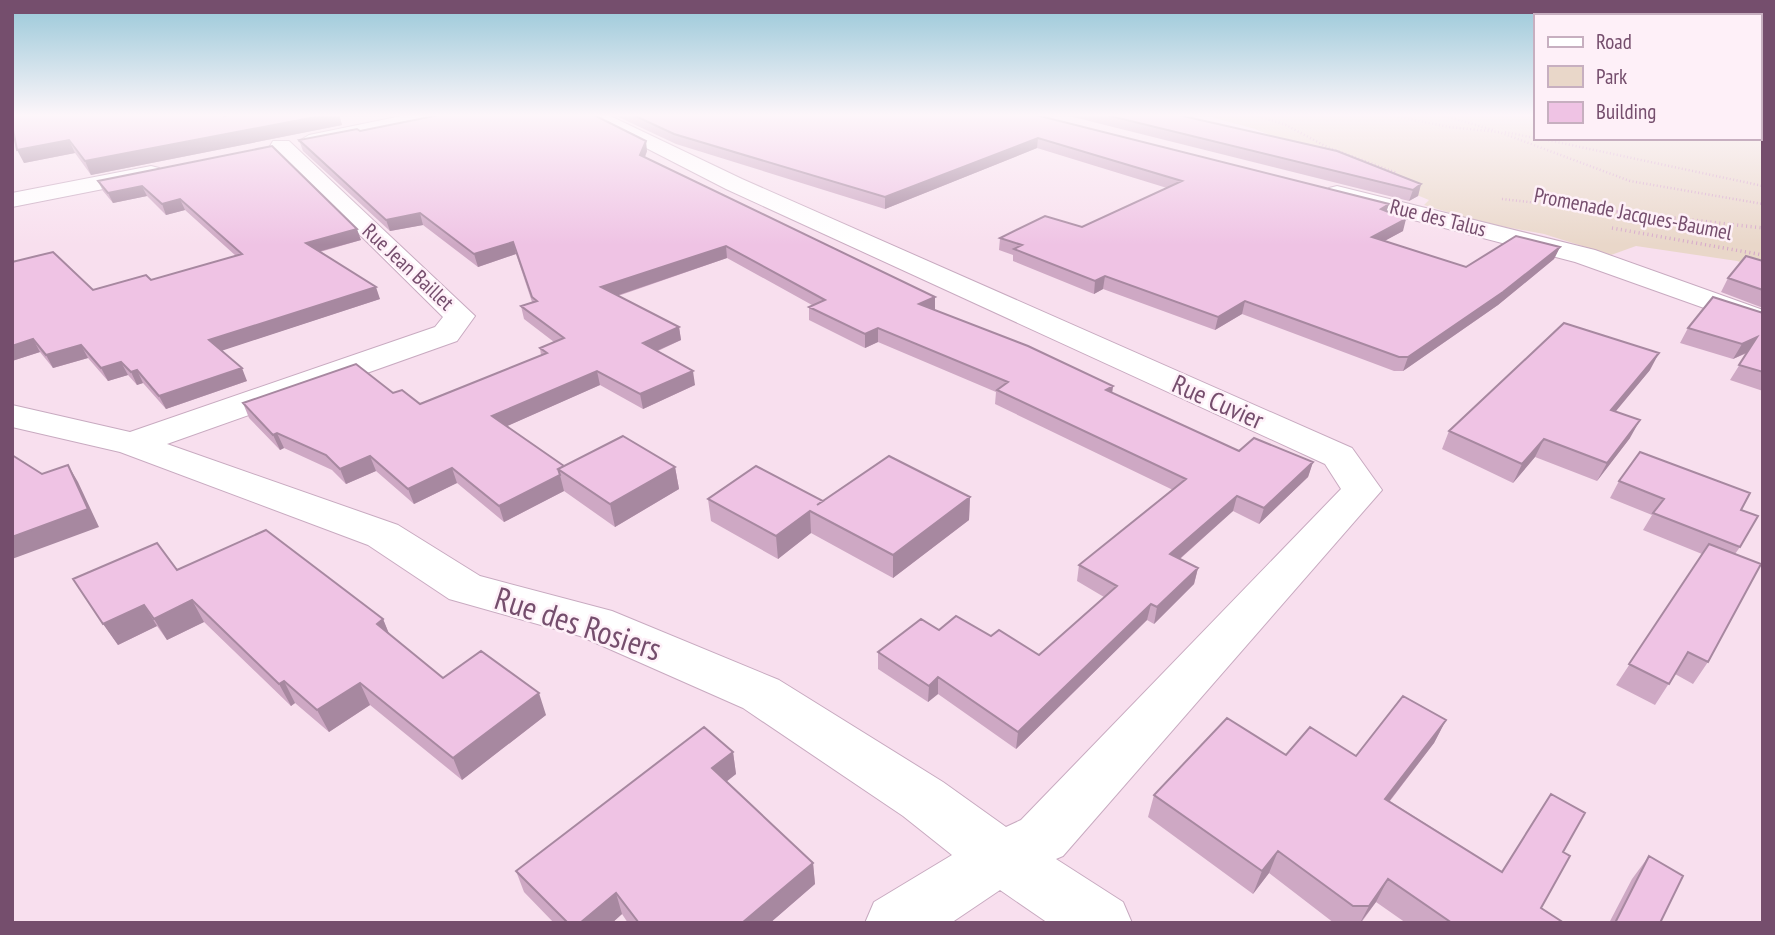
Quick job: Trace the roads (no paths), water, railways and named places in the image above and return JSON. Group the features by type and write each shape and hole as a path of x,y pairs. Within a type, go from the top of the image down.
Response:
{"street":[{"name":"Rue Jean Baillet","path":"132,444 446,334 460,316 277,158"},
{"name":"Rue Cuvier","path":"680,158 1339,456 1362,490 1042,838 1001,857"},
{"path":"12,200 173,168"},
{"name":"Rue des Talus","path":"1307,186 1585,256 1763,320"},
{"name":"Rue des Rosiers","path":"12,416 132,444 383,535 465,588 595,623 761,694 923,799 1001,857 1101,923"},
{"path":"896,923 1001,857"}]}
